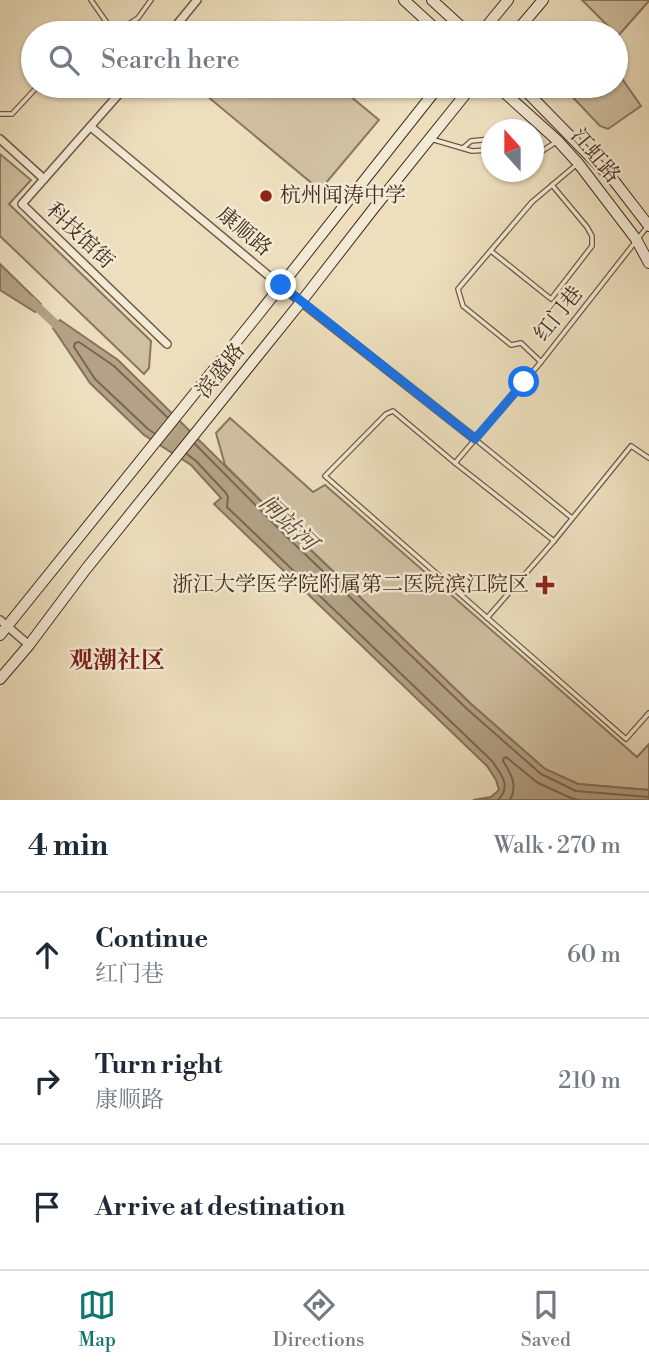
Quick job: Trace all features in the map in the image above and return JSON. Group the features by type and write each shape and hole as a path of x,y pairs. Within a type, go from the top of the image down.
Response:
{"main road":[{"path":"404,0 427,21"},
{"path":"432,0 455,21"},
{"path":"491,21 508,0"},
{"path":"525,21 543,0"},
{"name":"滨盛路","path":"2,627 68,550 429,98"},
{"name":"滨盛路","path":"0,679 462,98"},
{"name":"江虹路","path":"510,98 578,163 636,239 649,263"},
{"name":"江虹路","path":"533,98 615,182 649,226"}],"street":[{"path":"180,21 197,0"},
{"name":"科技馆街","path":"115,98 22,204 167,344"},
{"name":"康顺路","path":"91,127 281,285 475,439"},
{"path":"0,139 44,179"},
{"path":"2,627 29,645"}],"lane":[{"path":"91,0 106,21"},
{"path":"133,21 151,0"},
{"path":"0,114 12,114 27,98"},
{"path":"429,138 472,151 481,151"},
{"path":"463,148 471,141 481,140"},
{"path":"544,150 558,141"},
{"path":"541,362 521,343 511,345 463,306 458,289 532,202 578,163"},
{"path":"491,251 551,299 592,246 592,236 587,227 552,185"},
{"name":"红门巷","path":"455,463 541,362 649,226"},
{"path":"554,541 393,411 386,414 325,477 626,739 649,713"},
{"path":"475,439 572,518"},
{"path":"487,618 631,446 649,458"}],"shaded area":[{"path":"582,0 649,0 628,25 628,21 603,21"},
{"path":"628,87 641,106 608,129 600,126 573,98 628,98"},
{"path":"209,98 352,98 379,120 320,190"},
{"path":"0,154 31,180 9,204 151,341 149,368 144,374 0,236"},
{"path":"230,418 313,492 325,485 637,757 649,744 649,790 578,784 545,769 471,704 225,465 216,433"}],"water":[{"path":"0,264 41,304 35,312 0,290"},
{"path":"60,320 118,360 471,704 545,769 578,784 649,790 649,800 473,800 491,797 499,790 487,766 214,504 221,498 191,465 144,435 90,383 53,328"}],"waterway":[{"name":"闸站河","path":"30,300 63,331"}],"place":[{"name":"杭州闻涛中学","path":"266,196"},
{"name":"浙江大学医学院附属第二医院滨江院区","path":"545,585"}],"district":[{"name":"观潮社区","path":"117,661"}],"route":[{"path":"281,285 475,439 524,382"}]}
